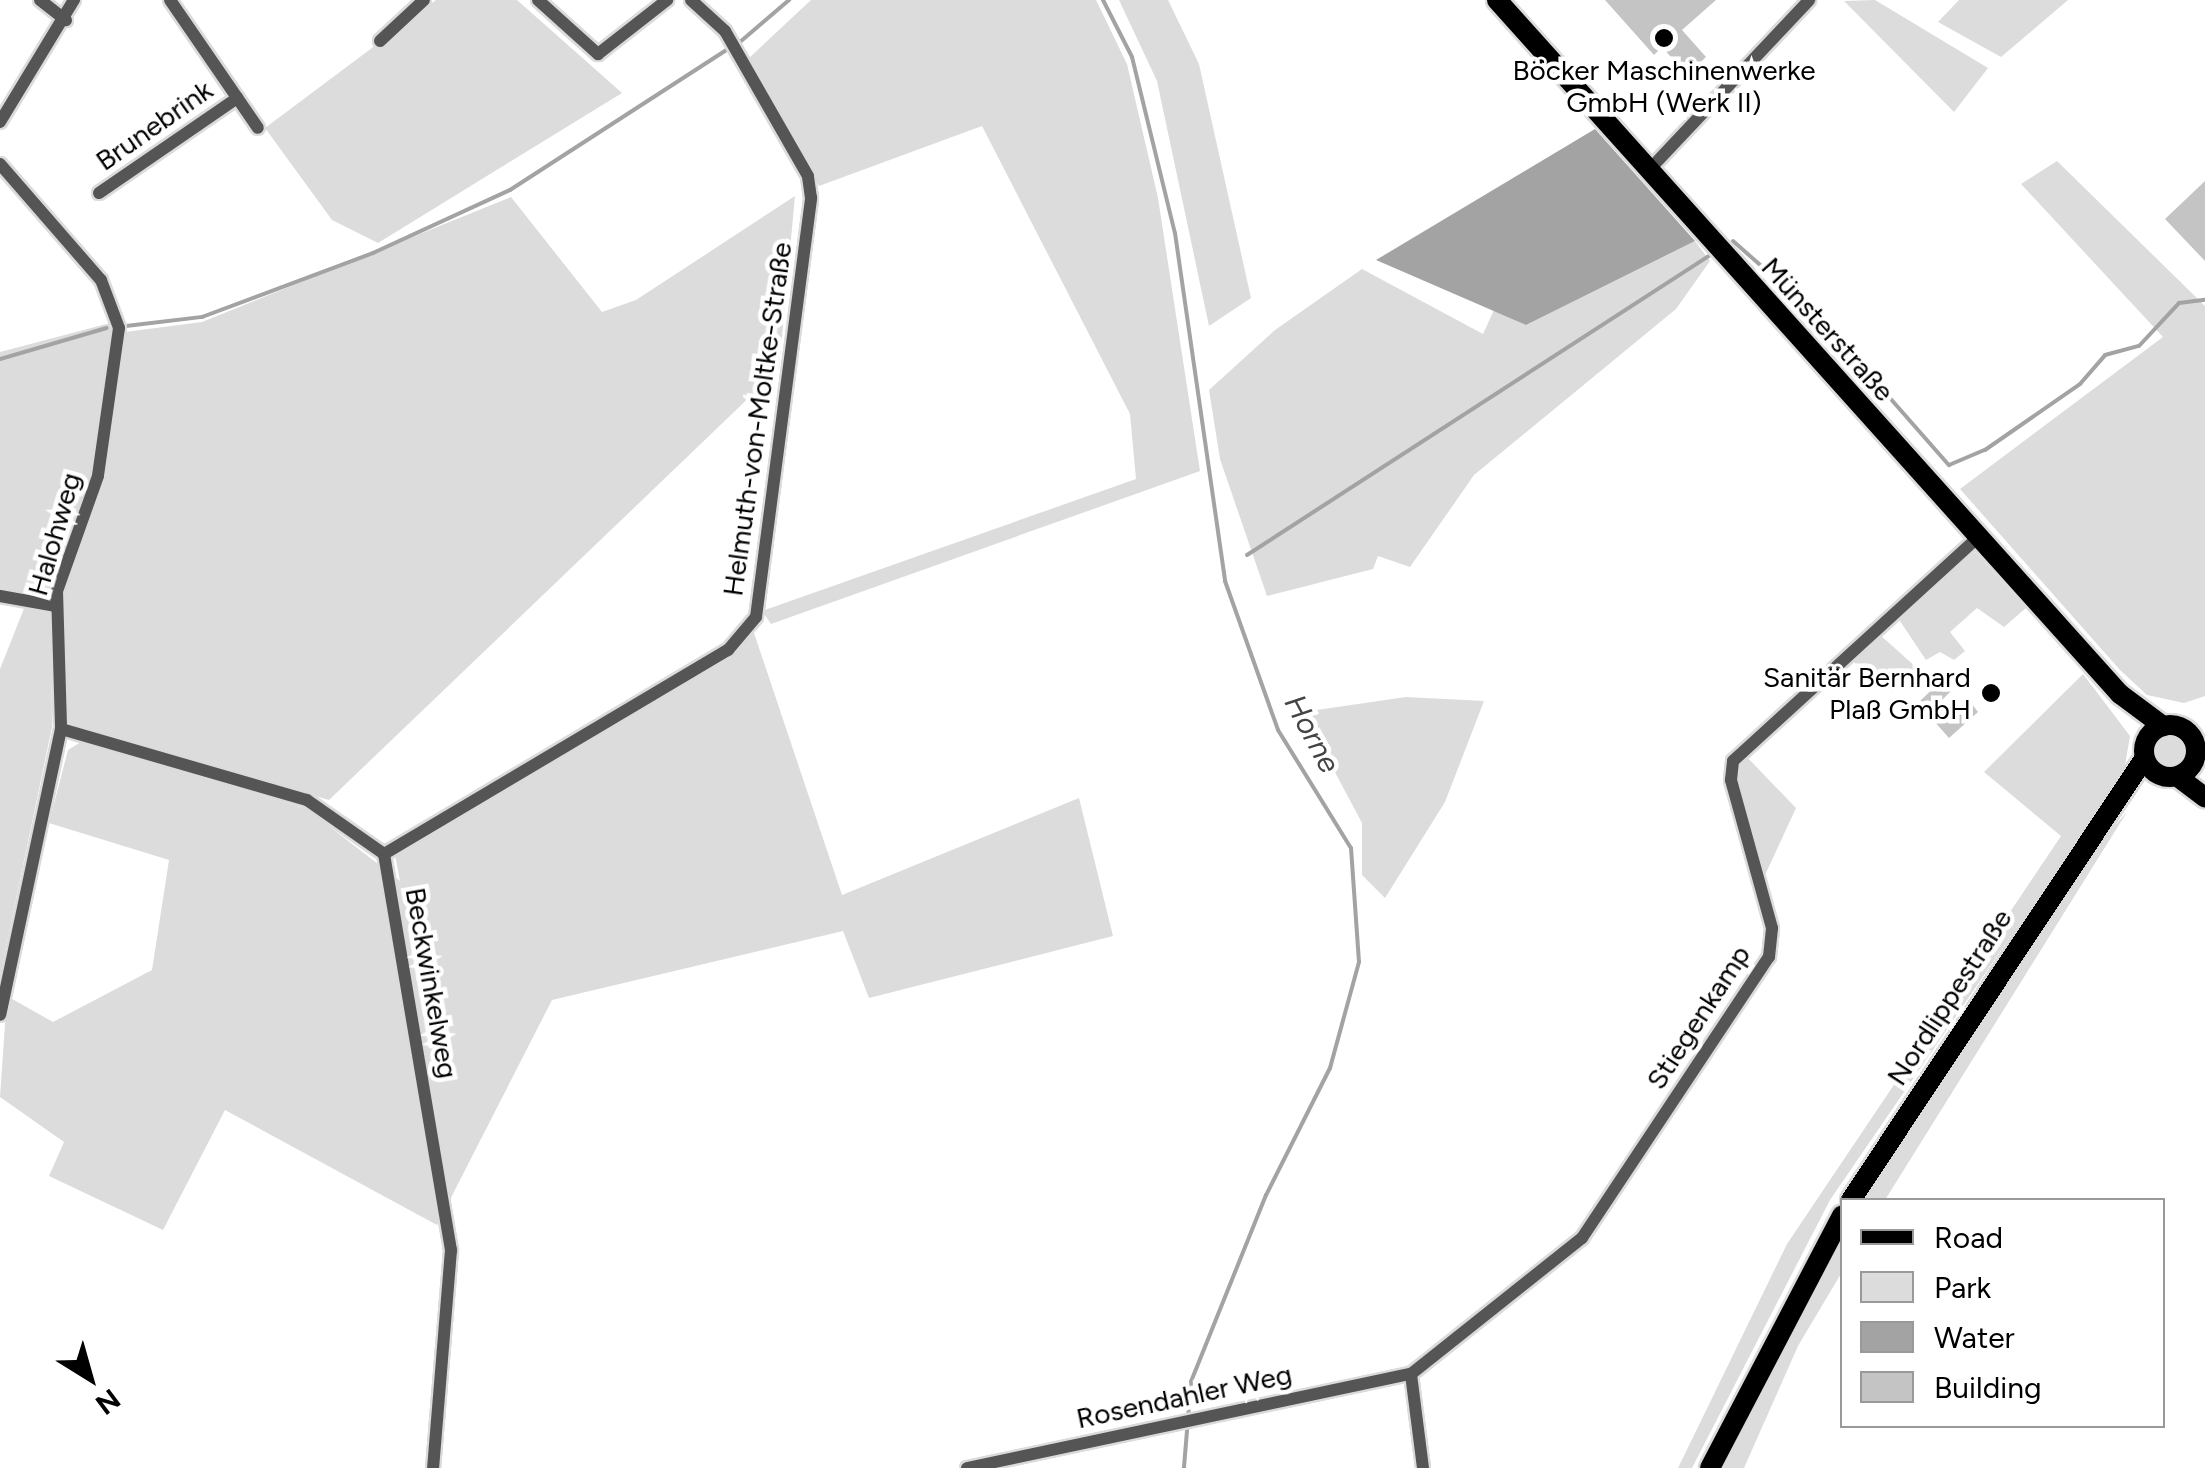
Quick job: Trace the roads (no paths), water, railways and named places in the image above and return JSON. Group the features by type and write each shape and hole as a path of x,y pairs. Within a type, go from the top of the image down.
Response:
{"main road":[{"name":"Münsterstraße","path":"1497,0 2120,694 2156,763 2205,796"},
{"name":"Münsterstraße","path":"2120,694 2172,726 2198,748"},
{"path":"2156,763 2172,726 2205,719"},
{"path":"2156,763 2198,748 2205,784"},
{"name":"Nordlippestraße","path":"1853,1198 2097,826 2156,763"},
{"path":"1710,1468 1840,1219"}],"street":[{"path":"40,0 66,20"},
{"path":"0,122 66,20 74,0"},
{"path":"380,41 424,0"},
{"path":"538,0 598,54 667,0"},
{"name":"Helmuth-von-Moltke-Straße","path":"384,854 728,650 756,617 811,198 808,176 725,31 692,0"},
{"path":"1650,169 1809,0"},
{"path":"175,2 258,128"},
{"name":"Brunebrink","path":"100,193 237,98"},
{"name":"Halohweg","path":"0,164 101,280 119,316 98,476 56,606 61,729 0,1015"},
{"name":"Stiegenkamp","path":"1410,1374 1582,1238 1769,956 1772,928 1731,780 1738,753 1978,537"},
{"path":"0,596 56,606"},
{"name":"Beckwinkelweg","path":"61,729 307,800 384,854 451,1250 434,1468"},
{"path":"1410,1374 1423,1468"},
{"name":"Rosendahler Weg","path":"967,1468 1410,1374"}],"water":[{"path":"1595,129 1695,241 1526,325 1376,260"}],"waterway":[{"path":"740,42 789,0"},
{"name":"Horne","path":"1103,0 1132,57 1175,233 1225,581 1278,730 1351,848 1359,962 1330,1068 1266,1195 1191,1382 1184,1468"},
{"path":"126,326 202,317 373,253 510,190 728,49"},
{"path":"1733,241 1817,315 1949,465 1985,450 2080,384 2105,355 2139,346 2179,303 2205,300"},
{"path":"1247,555 1712,254"},
{"path":"0,359 107,328"}],"place":[{"name":"Böcker Maschinenwerke GmbH (Werk II)","path":"1664,38"},
{"name":"Sanitär Bernhard Plaß GmbH","path":"1991,693"}]}
